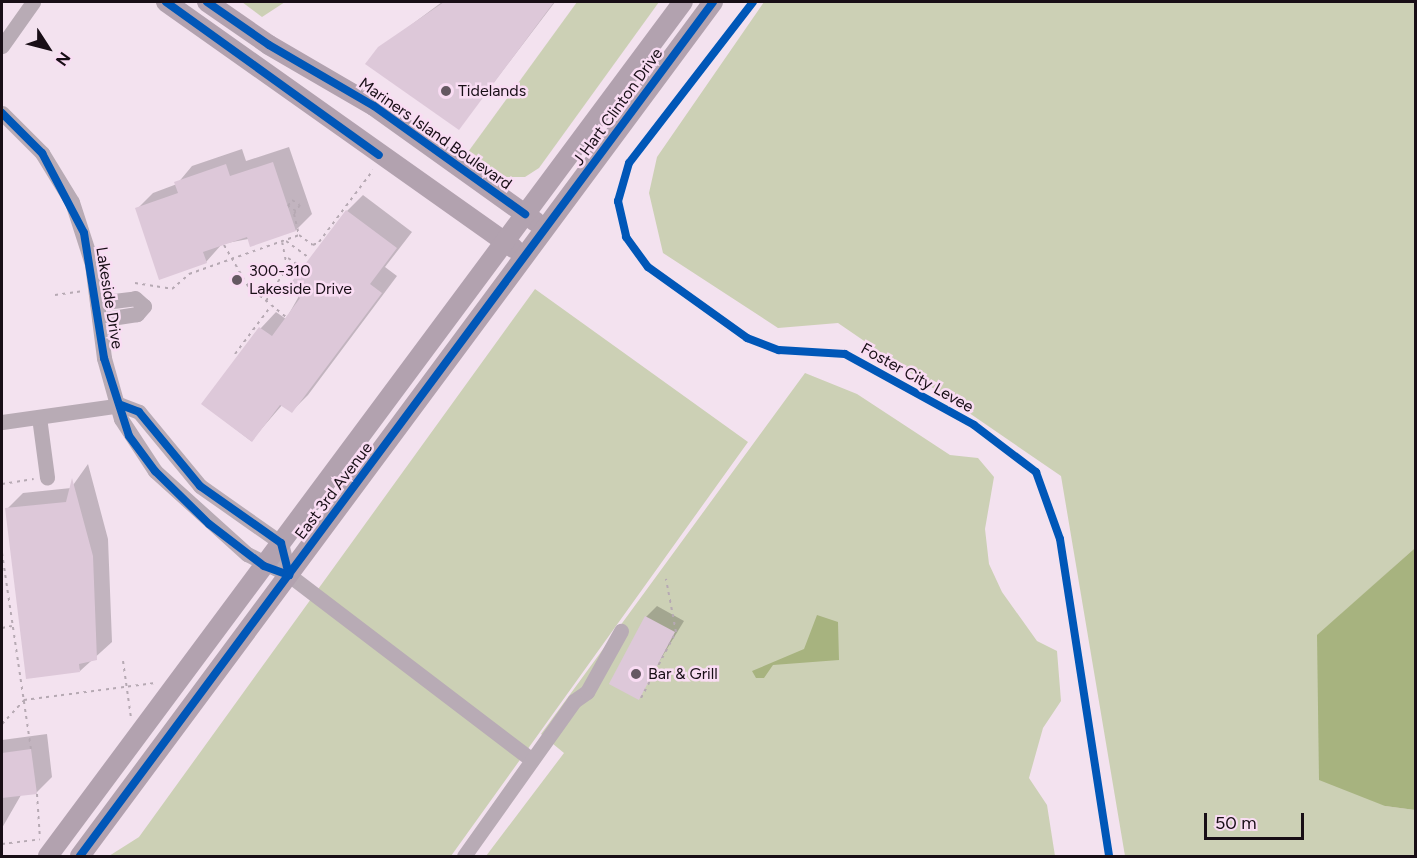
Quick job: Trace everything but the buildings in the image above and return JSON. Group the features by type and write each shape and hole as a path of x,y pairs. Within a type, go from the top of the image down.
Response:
{"main road":[{"path":"166,2 503,244 528,253"},
{"name":"Mariners Island Boulevard","path":"207,2 269,45 374,106 546,229"},
{"name":"J Hart Clinton Drive","path":"525,214 683,2"},
{"name":"J Hart Clinton Drive","path":"546,229 713,2"},
{"name":"East 3rd Avenue","path":"47,849 134,745 525,214"},
{"name":"East 3rd Avenue","path":"80,856 546,229"}],"street":[{"path":"2,46 33,2"},
{"name":"Lakeside Drive","path":"2,113 42,153 72,202 84,233 104,358 121,405 129,436 155,471 209,524 264,566 289,575 532,760"},
{"path":"97,303 135,298 144,306 137,314 99,320"},
{"path":"2,422 121,405 139,412 200,486 281,543 289,575"},
{"path":"39,417 47,477"},
{"path":"464,856 532,760 586,692 621,631"}],"path":[{"path":"296,212 299,235 313,245 319,242 375,167"},
{"path":"141,282 172,289 189,274 299,235"},
{"path":"284,241 308,257"},
{"path":"266,301 286,271 287,258 284,241"},
{"path":"224,245 230,260 266,301 286,317"},
{"path":"287,258 300,266"},
{"path":"286,271 293,276"},
{"path":"235,354 271,306"},
{"path":"2,484 47,477"},
{"path":"2,553 32,749"},
{"path":"641,698 676,632 666,579"},
{"path":"2,628 12,626"},
{"path":"123,661 134,745"},
{"path":"2,724 24,700 181,680"},
{"path":"2,844 47,849 37,794"}],"shaded area":[{"path":"242,2 285,2 262,17"},
{"path":"577,2 659,2 539,168 525,177 506,177 468,152"},
{"path":"764,2 1415,2 1415,548 1317,636 1385,806 1415,810 1415,856 1125,856 1061,476 838,323 778,328 663,253 649,193 657,157"},
{"path":"535,289 748,442 451,856 109,856 139,837"},
{"path":"805,373 857,394 950,455 978,458 994,477 985,529 989,564 1002,592 1037,641 1057,651 1061,701 1043,728 1029,778 1047,805 1055,856 486,856 564,753 541,734"},
{"path":"1415,548 1415,810 1385,806 1319,780 1317,635"},
{"path":"817,615 838,622 839,660 773,665 764,678 756,678 752,671 804,649"}],"cycle path":[{"path":"166,2 379,155"},
{"path":"207,2 269,45 374,106 525,214"},
{"path":"80,856 713,2"},
{"name":"Foster City Levee","path":"753,2 629,163 618,201 626,237 648,267 747,338 779,350 845,354 974,425 1036,472 1060,539 1109,856"},
{"path":"2,113 42,153 84,233 104,358 129,436 155,471 209,524 264,566 289,575"},
{"path":"121,405 139,412 200,486 281,543 289,575"}],"place":[{"name":"Tidelands","path":"446,91"},
{"name":"300-310 Lakeside Drive","path":"237,280"},
{"name":"Bar & Grill","path":"636,674"}]}
